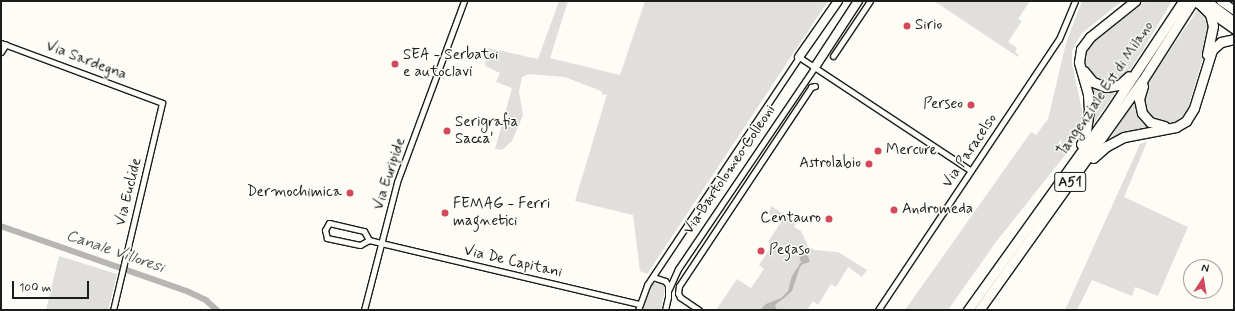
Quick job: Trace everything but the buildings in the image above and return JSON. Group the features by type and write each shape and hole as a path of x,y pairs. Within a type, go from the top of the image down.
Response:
{"highway":[{"path":"1062,187 1085,138 1087,127 1089,101 1079,62 1081,49 1090,37 1135,1"},
{"path":"1139,1 1089,41 1084,50 1082,62 1089,78 1097,84 1106,87 1116,86 1122,83 1142,64"},
{"path":"1160,54 1158,64 1141,90 1139,102 1142,112 1148,121 1157,125 1166,126 1182,119 1191,107 1213,28 1210,14 1195,2"},
{"name":"Tangenziale Est di Milano","path":"968,310 1062,187 1160,54 1195,2"},
{"name":"Tangenziale Est di Milano","path":"979,310 1062,187 1142,64 1195,2"},
{"path":"1062,187 1077,179 1098,153 1112,142 1136,133 1176,127 1186,121 1194,108 1211,52 1221,42 1234,39"}],"main road":[{"path":"799,56 836,4 841,1"},
{"path":"845,21 852,1"},
{"path":"815,67 858,1"},
{"path":"1221,1 1234,10"},
{"path":"1195,2 1234,21"},
{"path":"1195,2 1234,29"}],"street":[{"name":"Via Euripide","path":"364,310 397,182 448,48 464,1"},
{"path":"833,56 870,1"},
{"name":"Via Paracelso","path":"878,310 1059,39 1075,1"},
{"path":"1,52 4,44"},
{"name":"Via Sardegna","path":"4,44 162,103"},
{"path":"799,56 971,171"},
{"name":"Via Bartolomeo Colleoni","path":"638,310 647,285 799,56"},
{"name":"Via Bartolomeo Colleoni","path":"667,308 669,289 678,269 815,67"},
{"name":"Via Bartolomeo Colleoni","path":"699,310 680,297 678,293 679,286 811,87 815,86"},
{"name":"Via Euclide","path":"113,310 162,103"},
{"path":"330,223 336,224 364,231 369,240 360,245 327,238 325,230 330,223"},
{"name":"Via De Capitani","path":"369,240 639,304"},
{"path":"653,278 664,281 669,289"}],"shaded area":[{"path":"559,1 568,1 550,58 620,75 645,1 828,1 647,274 640,271 633,215 575,201 607,94 603,95 601,91 565,77 529,74 522,77 519,92 523,115 512,141 502,150 495,149 512,88 496,82 500,73 485,66 488,48 538,59"},
{"path":"934,1 1030,1 1018,19 1022,21 1008,42 1017,48 1015,52 1019,55 1018,57"},
{"path":"1082,1 1122,1 1081,34 1072,51 1072,64 1082,110 1081,124 1073,145 996,242 948,310 905,310 1031,132 1036,135 1048,119 1066,43"},
{"path":"1146,1 1172,1 1130,71 1123,79 1112,84 1095,80 1085,68 1086,52 1089,46"},
{"path":"1198,9 1206,14 1209,19 1209,37 1188,108 1182,117 1176,121 1166,124 1149,117 1143,105 1144,89"},
{"path":"1089,86 1107,90 1117,90 1090,129"},
{"path":"1134,102 1137,111 1152,127 1132,131 1110,139"},
{"path":"1147,142 1124,197 1188,227 1158,296 1135,287 1132,296 1092,280 1077,310 1065,310 1140,144"},
{"path":"771,206 796,222 794,227 801,231 808,246 814,250 838,252 867,270 862,277 848,267 836,287 831,284 818,305 813,301 807,310 716,310 737,279 751,288 764,269 759,265 772,245 768,242 781,222 769,214"},
{"path":"802,254 808,256 810,262 803,264 800,267 792,291 776,304 775,306 777,310 760,310 766,304 781,298 788,291 792,276 801,262 799,256"},
{"path":"59,256 117,274 108,310 46,310"},
{"path":"654,283 662,283 665,289 661,310 641,310 648,290"}],"waterway":[{"name":"Canale Villoresi","path":"1,226 189,292 206,300 217,310"}],"place":[{"name":"Sirio","path":"907,26"},
{"name":"SEA - Serbatoi e autoclavi","path":"395,64"},
{"name":"Perseo","path":"971,105"},
{"name":"Serigrafia Sacca'","path":"447,131"},
{"name":"Mercure","path":"878,151"},
{"name":"Astrolabio","path":"869,164"},
{"name":"Dermochimica","path":"350,193"},
{"name":"Andromeda","path":"894,210"},
{"name":"FEMAG - Ferri magnetici","path":"445,213"},
{"name":"Centauro","path":"829,219"},
{"name":"Pegaso","path":"761,251"}]}
